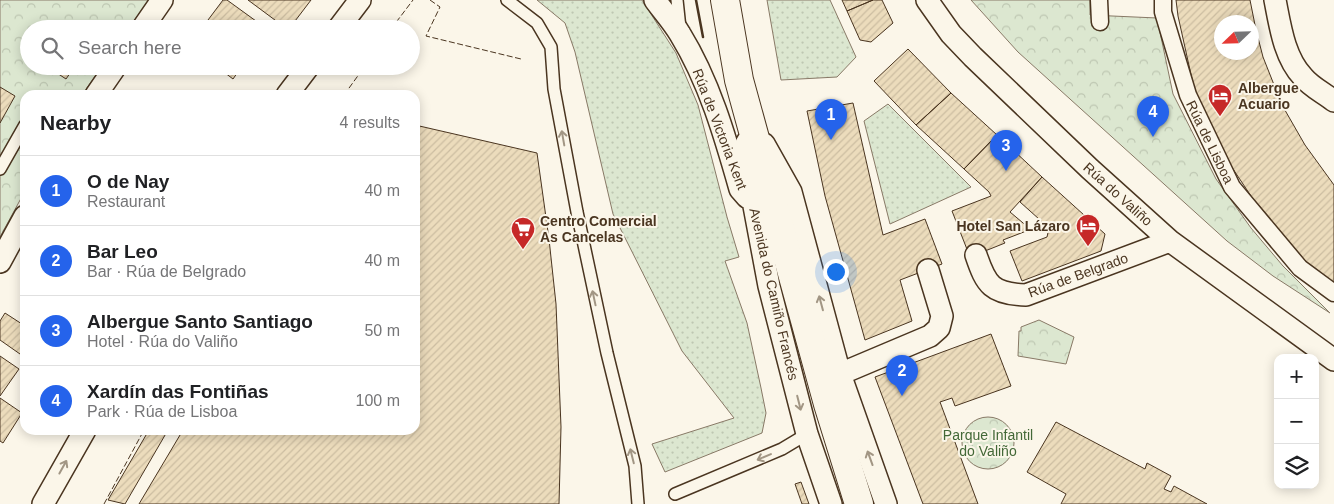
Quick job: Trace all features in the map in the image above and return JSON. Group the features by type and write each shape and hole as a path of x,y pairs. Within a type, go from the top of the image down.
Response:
{"main road":[{"name":"Avenida do Camiño Francés","path":"725,0 739,80 828,404 859,504"}],"street":[{"path":"148,20 162,0"},
{"path":"345,20 360,0"},
{"name":"Rúa de Victoria Kent","path":"655,0 680,34 695,63 711,101 740,189 754,206"},
{"name":"Rúa do Valiño","path":"927,0 951,34 973,57 1090,169 1170,241 1334,360"},
{"path":"1099,0 1100,22"},
{"path":"1275,0 1292,62 1302,77 1334,101"},
{"name":"Rúa de Lisboa","path":"1163,6 1188,95 1232,187 1300,268 1334,293"},
{"path":"99,90 110,75"},
{"path":"291,90 302,75"},
{"name":"Avenida do Camiño Francés","path":"739,80 754,206 769,286 810,443 831,504"},
{"name":"Avenida do Camiño Francés","path":"752,124 791,192 840,374 886,504"},
{"path":"0,262 20,225"},
{"name":"Rúa de Belgrado","path":"976,255 985,279 999,291 1026,295 1170,241"},
{"path":"840,374 930,336 939,328 942,316 928,270"},
{"path":"43,504 81,435"}],"lane":[{"path":"507,0 538,23 551,47 554,88 576,212 607,353 635,466 638,504"},
{"path":"677,0 680,34"},
{"path":"0,169 20,134"},
{"path":"675,494 782,449 810,443 810,466 823,504"}],"green space":[{"path":"0,0 149,0 135,20 20,20 20,75 96,75 85,90 20,90 20,200 0,237"},
{"path":"537,0 642,0 676,53 698,105 739,257 725,261 747,323 766,413 762,433 665,472 652,444 734,418 682,351 613,214 575,52 565,23"},
{"path":"767,0 830,0 856,57 837,77 781,80"},
{"path":"971,0 1090,0 1090,15 1157,18 1173,94 1216,179 1251,228 1283,266 1330,313 1273,276 1227,241 1018,52"},
{"path":"888,104 971,187 890,224 864,121"},
{"path":"1039,320 1074,337 1066,364 1018,356 1019,331 1021,331 1021,327"},
{"name":"Parque Infantil do Valiño","path":"983,417 993,417 1007,424 1014,438 1014,448 1007,462 993,469 983,469 973,465 966,458 962,448 962,438 966,428 973,421"}],"building":[{"path":"223,0 227,0 255,20 208,20"},
{"path":"248,0 311,0 296,20 275,20"},
{"path":"842,0 873,0 847,11"},
{"path":"873,0 882,0 893,23 871,42 860,40 847,11"},
{"path":"1176,0 1250,0 1253,15 1214,15 1214,60 1259,60 1259,42 1282,105 1305,145 1334,185 1334,285 1318,273 1289,245 1265,217 1227,160 1194,88"},
{"path":"908,49 951,93 916,125 874,81"},
{"path":"60,75 69,75 66,79"},
{"path":"228,75 236,75 233,79"},
{"path":"0,87 15,96 0,123"},
{"path":"951,93 997,135 964,169 916,125"},
{"path":"853,103 883,235 925,219 942,264 900,280 912,321 865,340 825,196 807,111"},
{"path":"420,126 537,153 556,304 561,427 559,504 139,504 180,435 420,435"},
{"path":"997,135 1042,177 1010,212 1029,230 1003,240 1005,243 970,257 952,211 991,196 964,169"},
{"path":"1042,177 1105,234 1101,251 1022,281 1010,251 1047,237 1049,228 1020,202"},
{"path":"5,313 20,323 20,354 0,340 0,321"},
{"path":"991,334 1011,386 955,406 952,398 940,402 978,504 923,504 875,377"},
{"path":"0,356 19,369 0,396"},
{"path":"0,398 20,412 20,416 3,443 0,441"},
{"path":"1056,422 1145,469 1147,463 1171,476 1164,489 1171,492 1174,486 1207,504 1061,504 1066,494 1027,472"},
{"path":"146,435 165,435 125,504 108,500"},
{"path":"801,482 809,504 802,504 795,484"}],"fence":[{"path":"398,20 413,0"},
{"path":"430,0 440,7 426,36 521,59"},
{"path":"348,90 358,75"},
{"path":"104,504 141,435"}],"wall":[{"path":"696,0 703,37"}],"place":[{"name":"Albergue Acuario","path":"1220,117"},
{"name":"Xardín das Fontiñas","path":"1153,137"},
{"name":"O de Nay","path":"831,140"},
{"name":"Albergue Santo Santiago","path":"1006,171"},
{"name":"Hotel San Lázaro","path":"1088,247"},
{"name":"Centro Comercial As Cancelas","path":"523,250"},
{"name":"Bar Leo","path":"902,396"}]}
